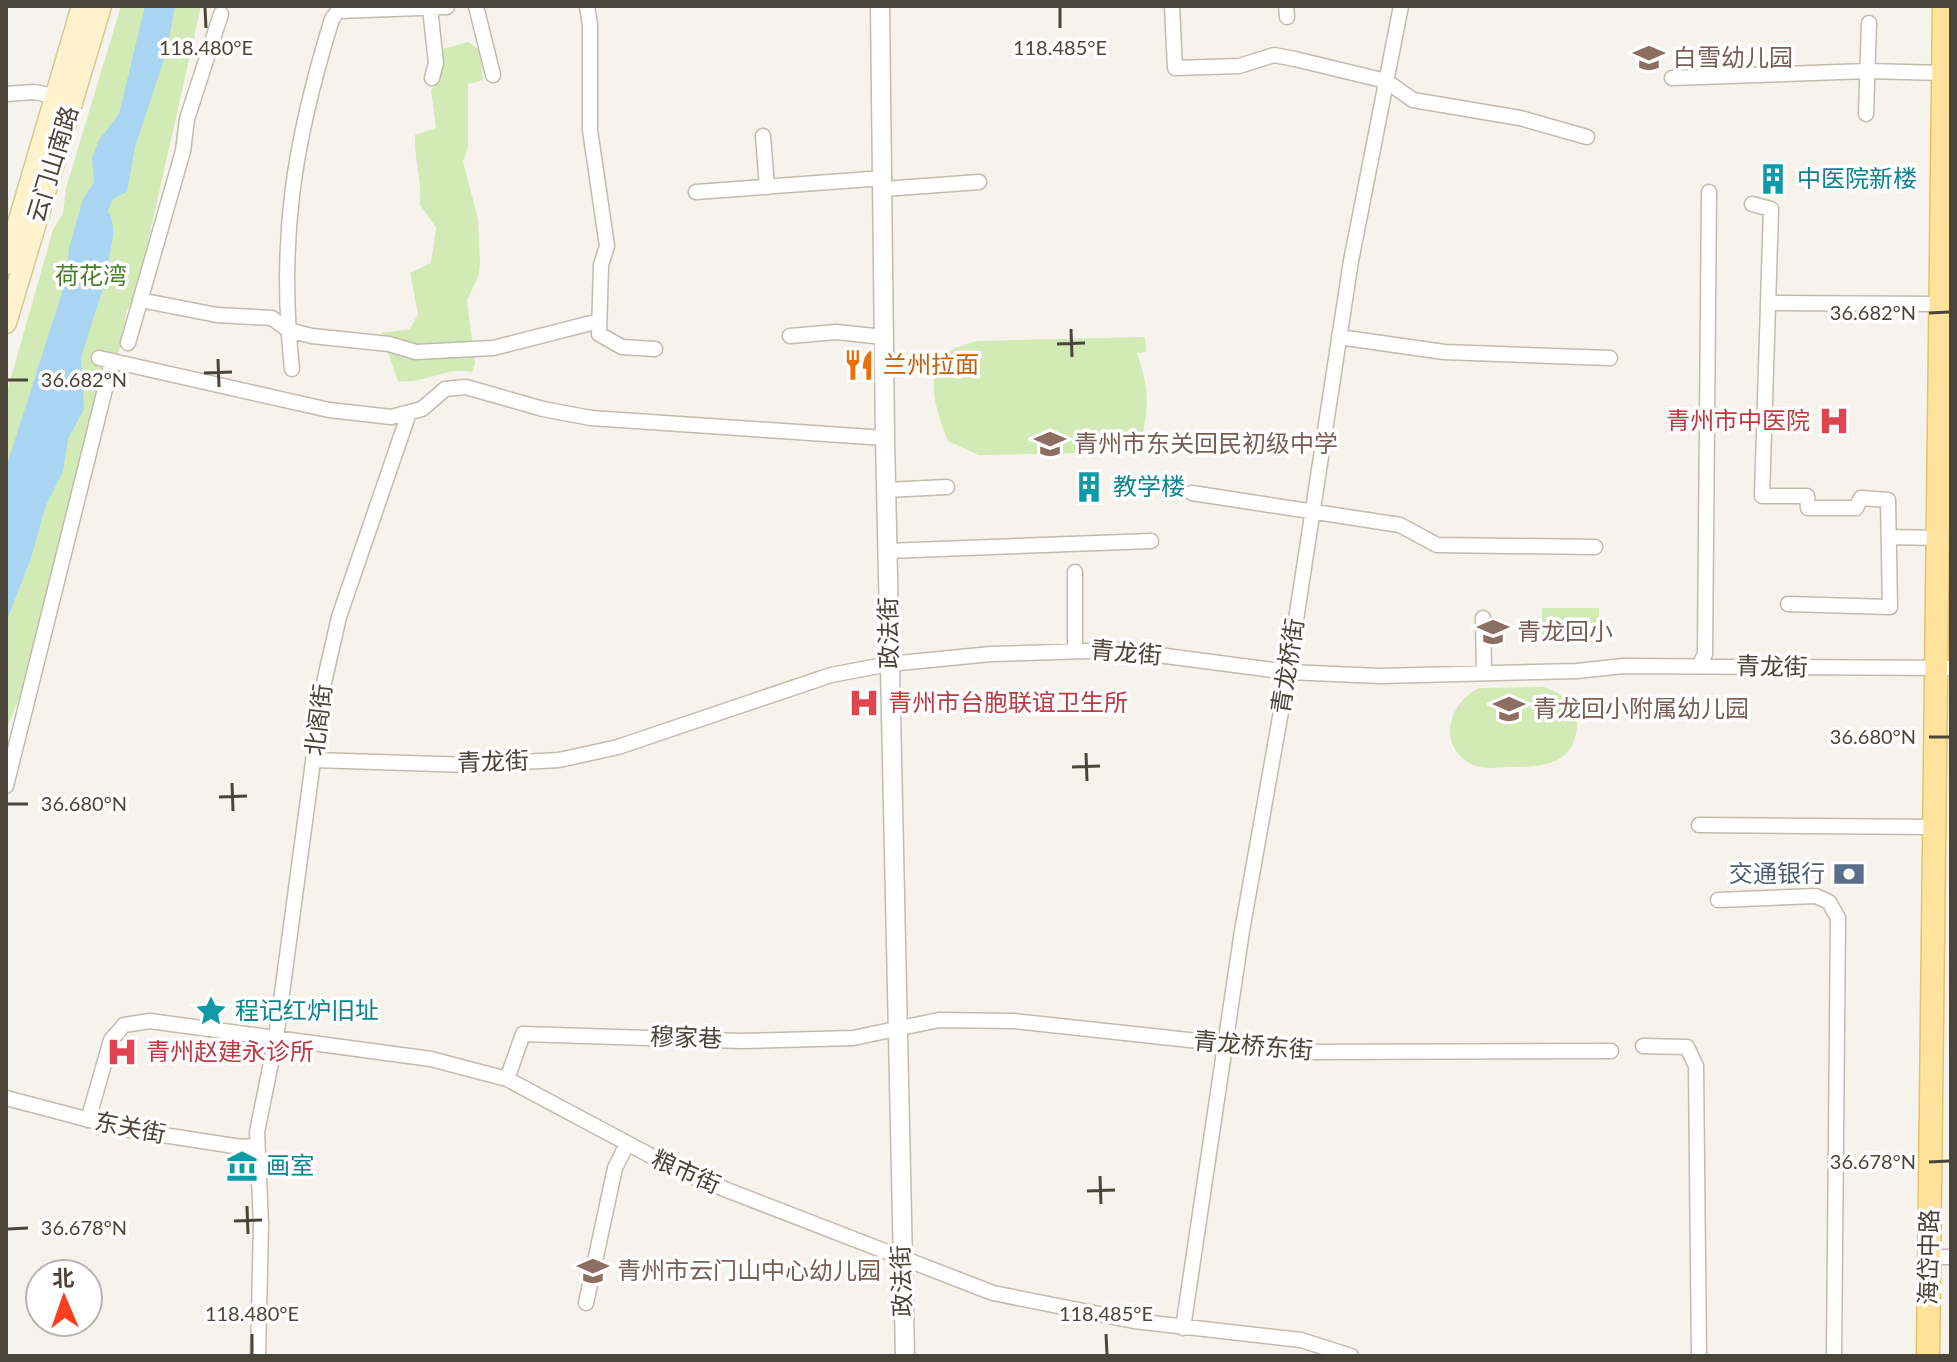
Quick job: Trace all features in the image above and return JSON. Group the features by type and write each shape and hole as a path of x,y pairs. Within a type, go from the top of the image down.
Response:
{"main road":[{"name":"云门山南路","path":"6,264 82,6"},
{"name":"云门山南路","path":"8,310 101,6"},
{"name":"海岱中路","path":"1928,1356 1940,1257 1934,827 1944,668 1937,538 1944,6"}],"street":[{"path":"292,369 288,330 293,172 311,87 332,19 338,11 458,6"},
{"path":"476,6 493,75"},
{"path":"587,6 590,25 590,130 607,246 601,265 599,334 622,347 655,349"},
{"name":"政法街","path":"880,6 889,664 905,1356"},
{"path":"1172,6 1175,68 1239,66 1274,55 1386,81 1413,100 1520,118 1587,137"},
{"name":"青龙桥街","path":"1183,1328 1225,1045 1288,672 1339,337 1401,6"},
{"path":"430,8 436,63 432,78"},
{"path":"128,343 183,151 187,119 221,14"},
{"path":"1866,114 1869,23"},
{"path":"1672,78 1867,71 1943,73"},
{"path":"6,94 34,92 55,96"},
{"path":"763,136 767,187"},
{"path":"696,192 767,187 979,182"},
{"path":"1699,666 1705,654 1709,192"},
{"path":"1752,204 1771,209 1762,496 1807,496 1808,508 1856,508 1861,498 1888,500 1890,607 1788,604"},
{"path":"140,300 217,315 272,318 288,330 312,336 389,344 416,352 493,348 599,321"},
{"path":"1768,303 1940,304"},
{"path":"790,336 836,332 884,337"},
{"path":"1339,337 1444,352 1610,358"},
{"path":"6,786 106,360 329,410 391,417 422,409 445,389 466,387 543,409 591,418 885,438"},
{"name":"北阁街","path":"258,1356 261,1224 256,1146 276,1038 323,687 339,617 409,413"},
{"path":"886,490 947,487"},
{"path":"1192,493 1400,525 1437,545 1595,547"},
{"path":"1889,537 1937,538"},
{"path":"887,551 1151,541"},
{"path":"1075,572 1075,648"},
{"path":"1483,618 1484,672"},
{"name":"青龙街","path":"314,760 469,765 559,760 618,747 831,675 889,664 1075,648 1147,652 1192,662 1288,672 1380,676 1699,666 1944,668"},
{"path":"1699,825 1934,827"},
{"path":"1718,900 1816,896 1829,902 1838,918 1834,1356"},
{"name":"青龙桥东街","path":"897,1029 939,1020 1014,1021 1225,1045 1352,1053 1611,1051"},
{"name":"粮市街","path":"88,1120 111,1040 124,1025 150,1021 431,1059 507,1079 683,1173 993,1293 1072,1310 1183,1328 1301,1340 1351,1356"},
{"name":"穆家巷","path":"507,1079 523,1034 742,1041 853,1038 897,1029"},
{"path":"1643,1046 1687,1047 1696,1066 1699,1356"},
{"name":"东关街","path":"6,1098 88,1120 241,1147 256,1146"},
{"path":"586,1303 615,1168 627,1144"}],"green space":[{"name":"荷花湾","path":"121,6 201,6 136,295 127,310 119,352 112,361 22,691 6,730 6,395 53,230 63,213 66,188"},
{"path":"468,42 480,50 483,80 468,84 468,147 463,162 478,219 479,275 467,300 475,364 472,372 453,371 408,382 398,381 381,333 410,329 418,314 410,273 431,263 436,227 420,205 415,135 436,128 431,90 439,79 443,49"},
{"path":"1145,337 1146,352 1137,353 1147,402 1137,452 979,455 948,441 937,410 934,377 942,357 949,351 976,341"},
{"path":"1542,608 1599,608 1599,643 1542,643"},
{"name":"青龙回小附属幼儿园","path":"1544,687 1567,700 1577,718 1575,739 1563,756 1544,765 1486,768 1477,767 1461,757 1450,737 1450,725 1468,695 1479,688"}],"water":[{"path":"145,6 175,6 167,50 135,147 127,192 113,199 108,211 113,234 108,273 81,357 84,409 68,439 63,471 46,505 31,558 6,622 6,468 67,277 69,248 83,199 94,182 92,158 99,140 119,114"}],"place":[{"name":"白雪幼儿园","path":"1649,58"},
{"name":"中医院新楼","path":"1773,179"},
{"name":"兰州拉面","path":"859,365"},
{"name":"青州市中医院","path":"1834,421"},
{"name":"青州市东关回民初级中学","path":"1050,444"},
{"name":"教学楼","path":"1089,487"},
{"name":"青龙回小","path":"1493,632"},
{"name":"青州市台胞联谊卫生所","path":"864,703"},
{"name":"青龙回小附属幼儿园","path":"1509,709"},
{"name":"交通银行","path":"1849,874"},
{"name":"程记红炉旧址","path":"211,1011"},
{"name":"青州赵建永诊所","path":"122,1052"},
{"name":"画室","path":"242,1166"},
{"name":"青州市云门山中心幼儿园","path":"593,1271"}]}
